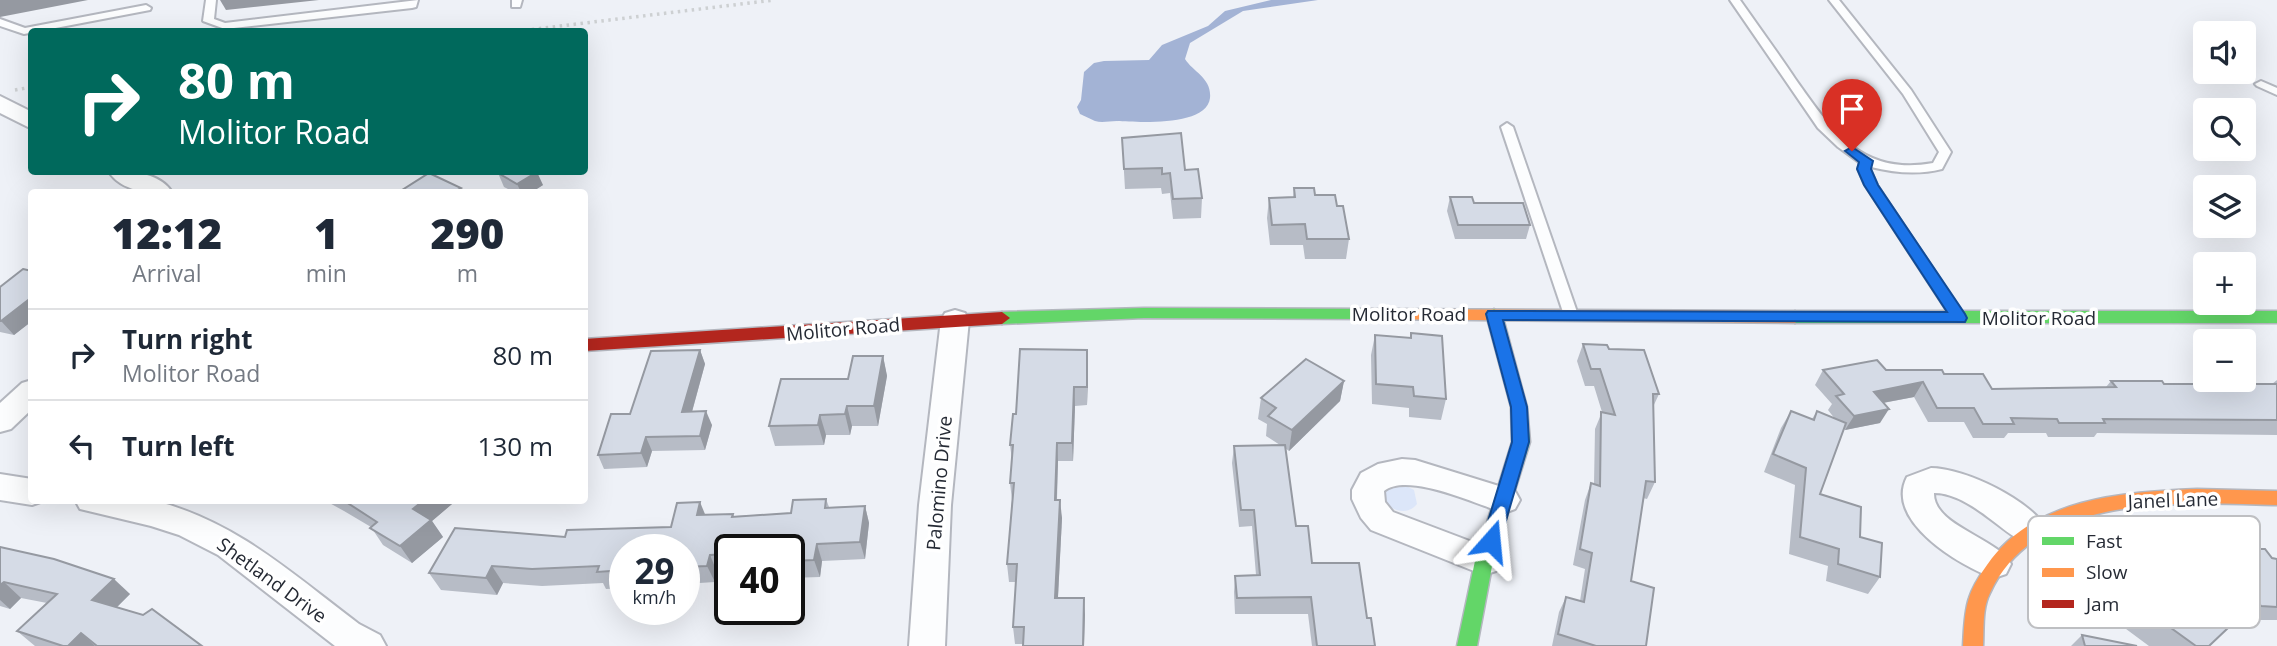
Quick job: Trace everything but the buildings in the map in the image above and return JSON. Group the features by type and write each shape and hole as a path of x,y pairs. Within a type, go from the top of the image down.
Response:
{"street":[{"path":"0,103 28,120"},
{"path":"127,175 153,189"},
{"name":"Molitor Road","path":"588,345 798,333 955,320 1144,313 1959,318 2277,317"},
{"path":"1467,646 1484,561 1521,442 1521,422 1493,314"},
{"name":"Palomino Drive","path":"927,646 935,505 955,320"},
{"path":"0,421 28,395"},
{"path":"1484,561 1382,521 1371,511 1366,498 1368,486 1386,471 1400,470 1415,472 1504,500"},
{"path":"1994,564 1930,520 1919,507 1915,495 1918,486 1936,480 1964,486 2028,528"},
{"path":"0,487 28,491"},
{"name":"Janel Lane","path":"2070,516 2090,508 2140,498 2277,498"},
{"name":"Shetland Drive","path":"108,504 164,517 230,545 347,635 368,646"},
{"name":"Janel Lane","path":"1973,646 1981,589 1994,564 2028,534"},
{"path":"917,646 927,646"}],"lane":[{"path":"211,0 208,21 225,26 412,5 413,0"},
{"path":"1735,0 1822,125 1836,140 1866,161 1911,169 1938,166 1945,152 1898,78 1834,0"},
{"path":"40,28 146,8"},
{"path":"0,22 28,30"},
{"path":"2261,83 2277,92"},
{"path":"1507,127 1571,315"},
{"path":"1866,161 1864,169 1871,185 1959,318"}],"path":[{"path":"544,28 774,0"}],"shaded area":[{"path":"1404,485 1414,490 1417,504 1403,511 1388,506 1384,493 1389,486"}],"water":[{"path":"1271,0 1318,0 1243,11 1190,43 1185,59 1205,80 1210,91 1206,107 1197,114 1170,121 1098,122 1080,114 1077,107 1081,100 1084,72 1094,63 1149,60 1162,45 1208,26 1225,11"}],"traffic: fast":[{"path":"1002,318 1144,313 1373,314"},
{"path":"1467,646 1484,561 1521,442 1519,407 1494,314"},
{"path":"1795,317 2277,317"}],"traffic: slow":[{"path":"1373,314 1795,317"},
{"path":"2065,516 2112,503 2154,498 2277,498"},
{"path":"1973,646 1976,609 1982,588 2005,554 2028,536"}],"traffic: jam":[{"path":"588,345 1002,318"}],"route":[{"path":"1491,541 1521,442 1519,407 1493,314 1959,318 1871,185 1864,169 1866,161 1852,151"}]}
